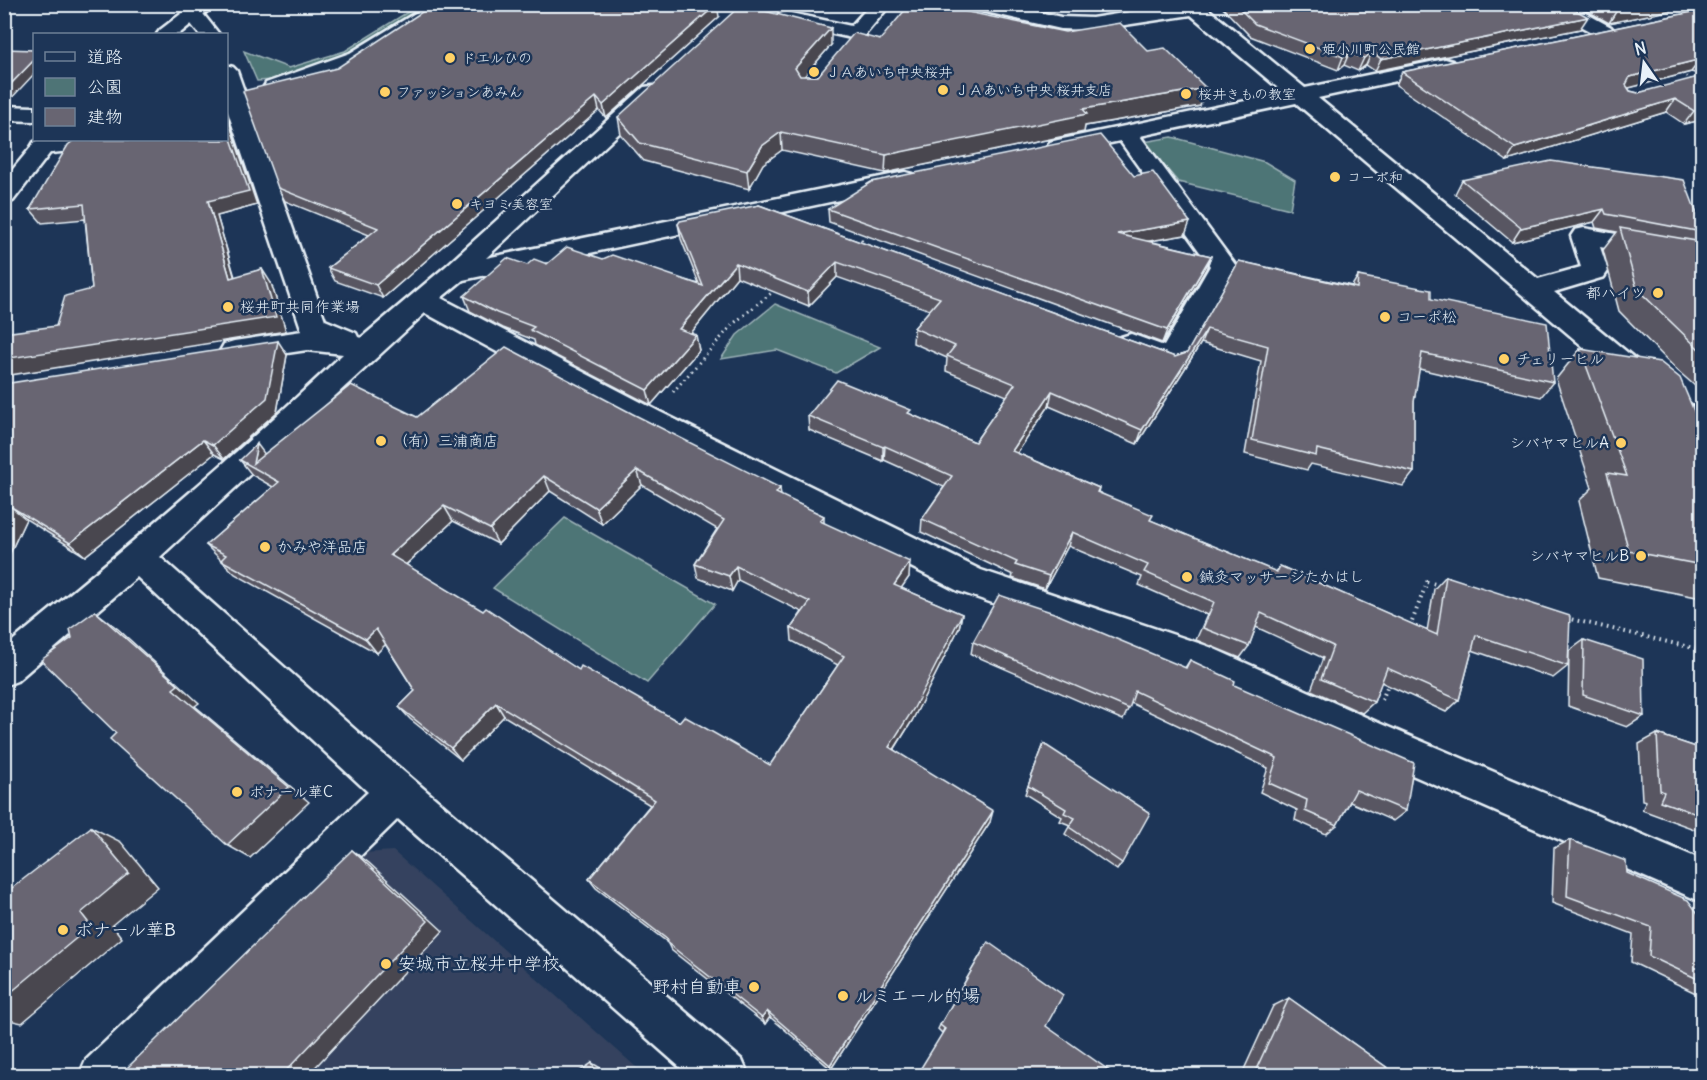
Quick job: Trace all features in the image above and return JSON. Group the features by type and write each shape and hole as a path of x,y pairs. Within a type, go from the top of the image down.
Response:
{"street":[{"path":"234,103 285,86 357,57 444,4"},
{"path":"840,51 882,4"},
{"path":"975,4 1061,22 1092,24 1133,11 1192,7 1702,430"},
{"path":"1553,4 1613,30 1570,39"},
{"path":"168,33 200,9 209,33"},
{"path":"766,14 856,33"},
{"path":"1033,152 1467,61"},
{"path":"228,79 234,103 313,326 367,348"},
{"path":"4,670 138,556 304,409 367,348 454,273 667,79"},
{"path":"4,113 33,114"},
{"path":"1104,334 1170,359 1223,266 1126,133"},
{"path":"4,196 46,143 74,141"},
{"path":"454,273 927,174"},
{"path":"763,209 807,225"},
{"path":"1534,290 1595,271 1584,236 1702,258"},
{"path":"423,300 649,420 970,580 1197,658 1368,737 1702,881"},
{"path":"214,355 307,340 367,348"},
{"path":"138,556 218,633 397,792 726,1076"},
{"path":"102,1076 397,792"}],"path":[{"path":"1671,67 1692,80"},
{"path":"852,248 879,226"},
{"path":"649,420 729,328 752,305 779,287"},
{"path":"1406,637 1427,582 1450,588"},
{"path":"1563,618 1702,650"},
{"path":"1368,737 1393,670"}],"shaded area":[{"name":"安城市立桜井中学校","path":"393,851 645,1075 138,1076 364,853"}],"green space":[{"path":"419,5 426,5 349,53 274,80 257,81 244,51 289,68 345,51"},
{"path":"1172,137 1265,162 1295,180 1290,209 1178,182 1144,142"},
{"path":"775,304 880,347 836,373 777,350 721,359 737,335"},
{"path":"565,518 715,604 647,683 493,588"}],"building":[{"path":"434,4 717,4 603,105 596,97 376,285 328,268 378,228 278,188 243,91 337,68"},
{"path":"910,4 929,4 1065,32 1120,23 1148,51 1165,48 1206,88 1083,109 1087,114 886,155 781,132 762,146 747,171 640,143 618,117 741,5 831,28 795,68 800,76 818,76 854,33 880,40"},
{"path":"1235,4 1565,4 1588,17 1381,59 1372,52 1364,58 1349,53 1343,57 1255,24"},
{"path":"1606,4 1647,4 1617,10"},
{"path":"1702,10 1702,60 1630,77 1626,85 1630,91 1638,93 1698,77 1702,78 1702,109 1694,111 1675,99 1515,148 1402,72"},
{"path":"4,49 33,50 33,61 4,91"},
{"path":"228,130 249,191 208,201 230,278 262,269 276,317 4,359 4,333 56,326 65,296 92,289 84,204 30,209 68,145 73,141 228,141"},
{"path":"1100,135 1134,176 1153,172 1190,222 1117,234 1211,256 1167,330 828,209 871,182"},
{"path":"1551,161 1684,180 1702,232 1606,214 1604,209 1521,228 1462,180"},
{"path":"759,205 1175,357 1187,353 1239,261 1357,288 1358,276 1431,290 1431,299 1547,323 1553,382 1422,353 1414,402 1414,472 1317,449 1316,456 1252,440 1268,346 1207,329 1142,430 1052,391 1012,451 1099,488 1097,492 1153,515 1150,520 1277,572 1280,566 1437,635 1446,576 1570,616 1568,666 1476,635 1459,700 1387,668 1374,702 1321,679 1333,646 1261,613 1249,646 1203,628 1214,602 1144,572 1148,565 1072,532 1049,576 1015,565 1017,562 922,519 952,476 885,446 808,416 837,380 911,410 908,413 975,442 1015,384 947,356 955,346 914,328 940,298 837,262 808,292 736,263 679,329 696,335 647,390 530,330 534,327 497,313 464,296 507,258 527,265 534,259 547,264 567,247 603,259 612,255 703,286 678,224 680,221"},
{"path":"1620,228 1702,242 1702,352 1637,289"},
{"path":"278,341 267,398 213,445 203,440 70,543 10,506 4,517 4,384"},
{"path":"506,347 780,488 776,493 824,516 820,521 910,562 894,585 962,614 914,708 889,747 993,811 830,1065 767,1011 762,1018 666,942 668,940 589,879 655,800 496,703 451,748 399,707 415,691 376,629 366,639 221,560 226,555 206,545 279,482 240,460 257,444 253,463 351,385 417,417","holes":["637,470 724,520 695,564 729,576 736,566 810,602 791,628 844,656 770,765 684,716 679,722 581,666 579,670 486,608 483,611 390,555 444,506 490,529 544,476 596,508"]},
{"path":"1580,349 1660,362 1680,378 1702,430 1702,565 1629,551 1607,473 1627,476"},
{"path":"999,595 1054,613 1186,668 1190,660 1235,681 1234,685 1414,763 1406,811 1356,790 1337,825 1305,811 1307,800 1269,783 1277,758 1135,691 1129,709 973,642"},
{"path":"95,611 178,685 173,689 289,787 227,845 110,739 116,733 41,660 72,638 70,629"},
{"path":"1584,640 1643,659 1644,716 1583,695"},
{"path":"1657,734 1702,749 1702,816 1660,801 1664,792 1660,790"},
{"path":"1044,744 1150,813 1122,863 1069,827 1075,818 1064,813 1066,809 1028,786"},
{"path":"91,827 129,873 81,913 91,926 4,998 4,894"},
{"path":"1570,840 1626,861 1627,873 1688,900 1702,917 1702,981 1649,956 1651,927 1567,896"},
{"path":"352,850 428,921 281,1076 134,1076 127,1068"},
{"path":"988,942 1063,995 1046,1026 1117,1076 916,1076 945,1029 940,1025"},
{"path":"1289,998 1399,1076 1253,1076"},
{"path":"592,1063 597,1076 573,1076"}],"place":[{"name":"姫小川町公民館","path":"1310,49"},
{"name":"ドエルひの","path":"450,58"},
{"name":"ＪＡあいち中央桜井","path":"814,72"},
{"name":"ＪＡあいち中央 桜井支店","path":"943,90"},
{"name":"ファッションあみん","path":"385,92"},
{"name":"桜井きもの教室","path":"1186,94"},
{"name":"コーポ和","path":"1335,177"},
{"name":"キヨミ美容室","path":"457,204"},
{"name":"都ハイツ","path":"1658,293"},
{"name":"桜井町共同作業場","path":"228,307"},
{"name":"コーポ松","path":"1385,317"},
{"name":"チェリーヒル","path":"1504,359"},
{"name":"（有）三浦商店","path":"381,441"},
{"name":"シバヤマヒルA","path":"1621,443"},
{"name":"かみや洋品店","path":"265,547"},
{"name":"シバヤマヒルB","path":"1641,556"},
{"name":"鍼灸マッサージたかはし","path":"1187,577"},
{"name":"ボナール華C","path":"237,792"},
{"name":"ボナール華B","path":"63,930"},
{"name":"安城市立桜井中学校","path":"386,964"},
{"name":"野村自動車","path":"754,987"},
{"name":"ルミエール的場","path":"843,996"}]}
